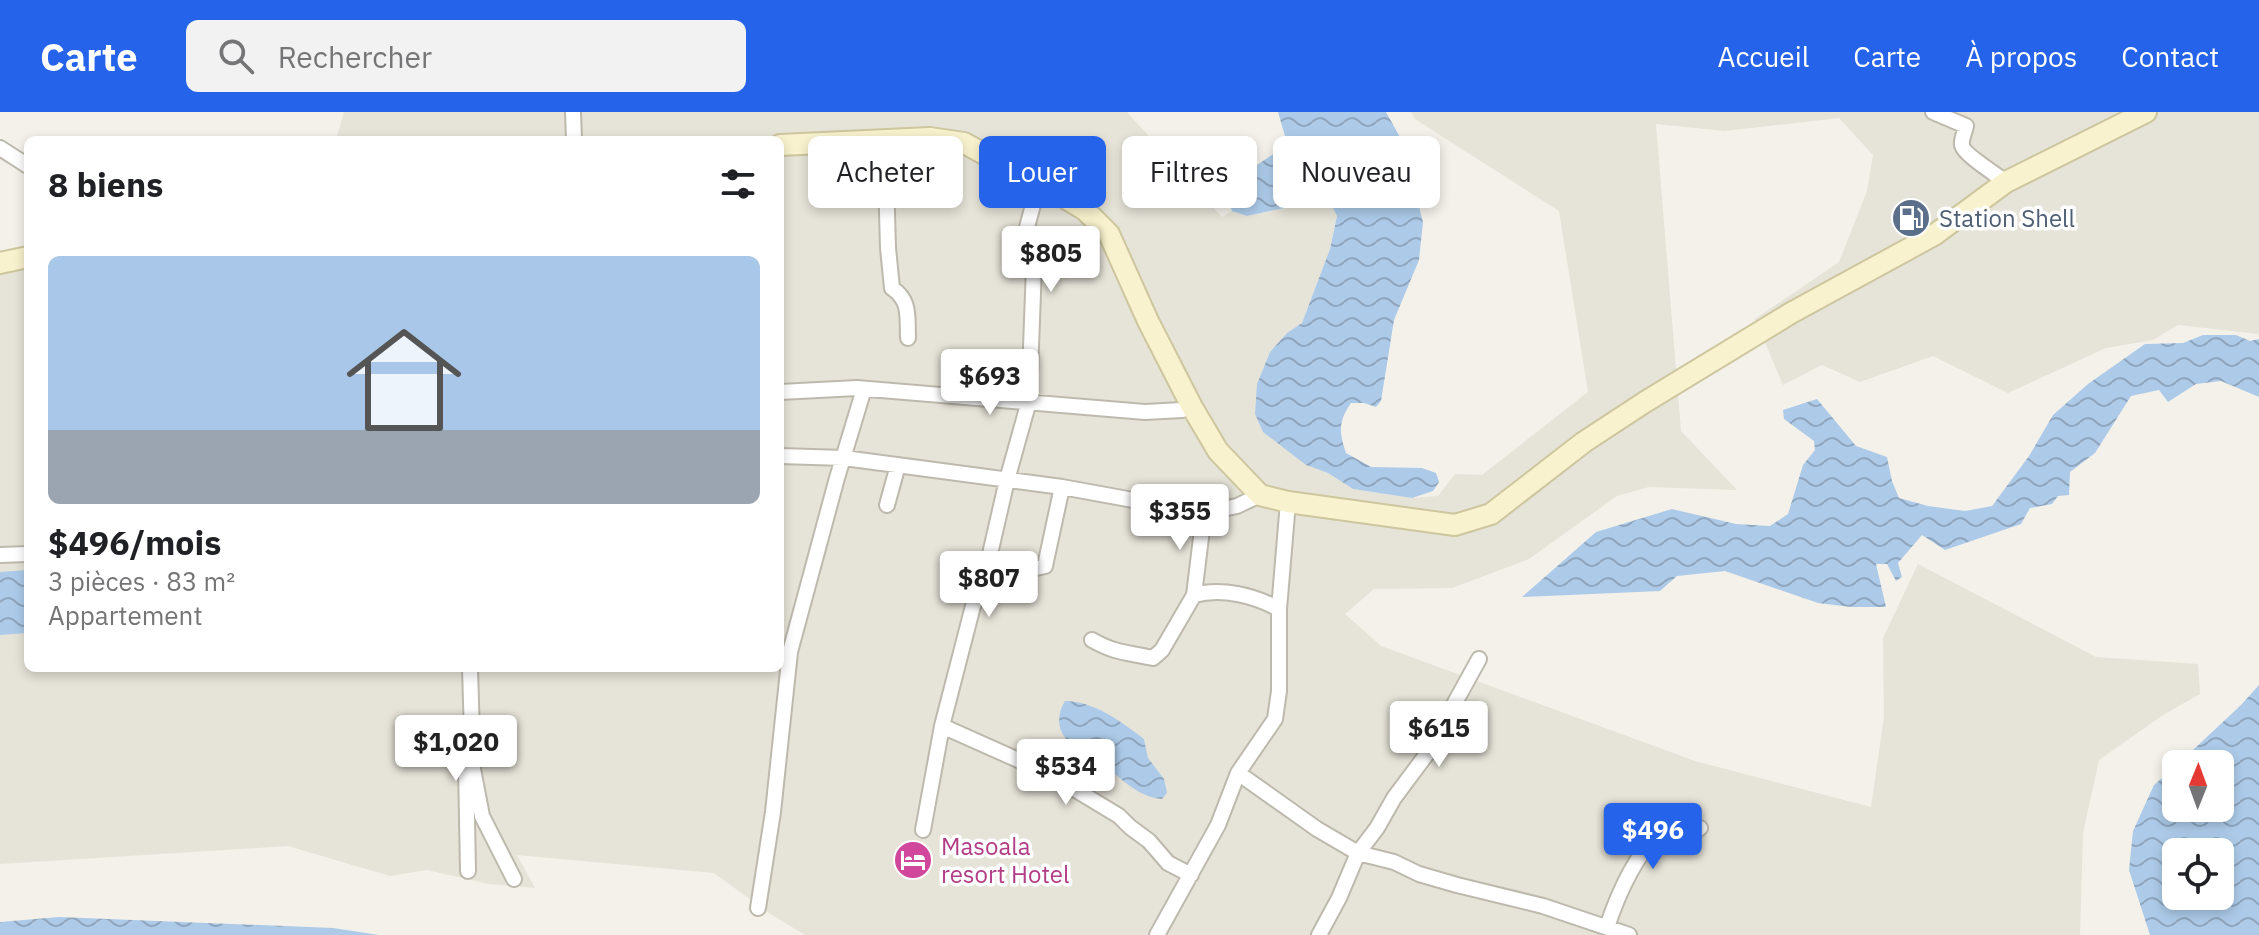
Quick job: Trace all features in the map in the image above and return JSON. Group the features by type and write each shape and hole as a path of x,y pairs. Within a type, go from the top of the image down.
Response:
{"main road":[{"path":"1082,208 1109,234 1148,321 1218,451 1260,495 1288,502 1455,525 1491,514 1584,442 1645,402 1791,313 1934,235 2006,182 2146,112"},
{"path":"784,145 808,143"},
{"path":"0,263 24,258"}],"street":[{"path":"573,112 574,136"},
{"path":"1933,112 1966,126 1962,146 1967,155 2006,182"},
{"path":"0,148 24,163"},
{"path":"887,208 892,288 903,295 907,308 908,338"},
{"path":"923,830 942,726 973,606 984,580 1029,401 1034,266 1027,227 1032,208"},
{"path":"758,908 773,812 790,652 864,389"},
{"path":"784,392 864,389 1145,412 1192,407"},
{"path":"784,456 844,458 1062,487 1204,513 1237,506 1260,495"},
{"path":"887,505 898,465"},
{"path":"984,580 1045,566 1062,487"},
{"path":"1157,935 1218,825 1238,773 1275,719 1279,691 1279,609 1288,502"},
{"path":"1092,640 1123,654 1153,658 1162,650 1194,595 1204,513"},
{"path":"0,555 24,554"},
{"path":"1194,595 1205,592 1245,596 1260,599 1279,609"},
{"path":"1319,935 1358,853 1441,735 1479,659"},
{"path":"470,672 473,769 482,816 514,879"},
{"path":"468,871 465,768 472,715"},
{"path":"942,726 1063,780 1119,816 1149,841 1168,863 1191,875"},
{"path":"1238,773 1317,829 1358,853 1394,862 1419,874 1543,906 1629,935"},
{"path":"1607,927 1616,899 1645,847 1658,834 1685,836 1700,828"}],"shaded area":[{"path":"344,112 1127,112 1149,136 1122,136 1122,208 1214,208 1222,217 1232,211 1247,216 1284,208 1333,208 1337,215 1330,249 1302,323 1287,333 1270,352 1257,384 1306,465 1328,473 1353,489 1412,498 1438,496 1455,474 1482,475 1588,392 1559,211 1415,119 1411,112 2259,112 2259,334 2178,325 2153,340 2106,348 2008,393 1933,356 1860,382 1822,365 1783,385 1755,319 1839,262 1867,191 1873,155 1839,118 1724,131 1656,124 1681,431 1737,490 1649,487 1617,496 1529,559 1452,588 1374,589 1345,614 1381,646 1695,761 1871,807 1884,717 1883,638 1918,564 2096,657 2198,664 2200,694 2163,715 2099,760 2083,833 2080,935 805,935 714,873 517,855 535,888 489,884 427,870 390,876 288,846 0,864 0,256 24,251 24,672 784,672 784,136 337,136"}],"water":[{"path":"1278,112 1386,112 1399,136 1285,136"},
{"path":"1273,154 1273,208 1284,208 1247,216 1232,211 1231,208 1257,208 1257,165"},
{"path":"1333,208 1419,208 1423,222 1419,260 1394,320 1381,401 1376,407 1351,403 1342,422 1341,433 1346,453 1371,467 1422,468 1436,473 1439,482 1433,491 1412,498 1353,489 1328,473 1306,465 1263,432 1255,414 1257,384 1270,352 1287,333 1302,323 1330,249 1337,216"},
{"path":"2203,335 2236,335 2250,341 2259,339 2259,397 2221,381 2196,384 2168,402 2159,390 2131,396 2095,453 2070,472 2069,495 2058,496 2052,504 2030,508 2021,524 1945,550 1922,535 1898,563 1902,577 1896,581 1887,564 1876,564 1886,607 1818,603 1725,571 1677,576 1660,591 1522,597 1596,532 1672,509 1736,524 1770,526 1788,514 1803,465 1815,450 1814,441 1784,419 1783,410 1817,399 1856,446 1887,457 1899,498 1965,511 1992,506 2029,456 2053,415 2088,384 2145,344 2183,343"},
{"path":"24,570 24,633 0,635 0,572"},
{"path":"2259,685 2259,935 2150,935 2129,870 2133,831 2154,785 2162,778 2162,822 2234,822 2234,750 2193,750"},
{"path":"1065,701 1097,709 1144,739 1148,758 1164,779 1167,793 1162,799 1134,789 1067,740 1059,723"},
{"path":"59,917 333,928 379,935 0,935 0,922"}],"place":[{"name":"Station Shell","path":"1911,218"},
{"name":"Masoala resort Hotel","path":"913,860"}]}
